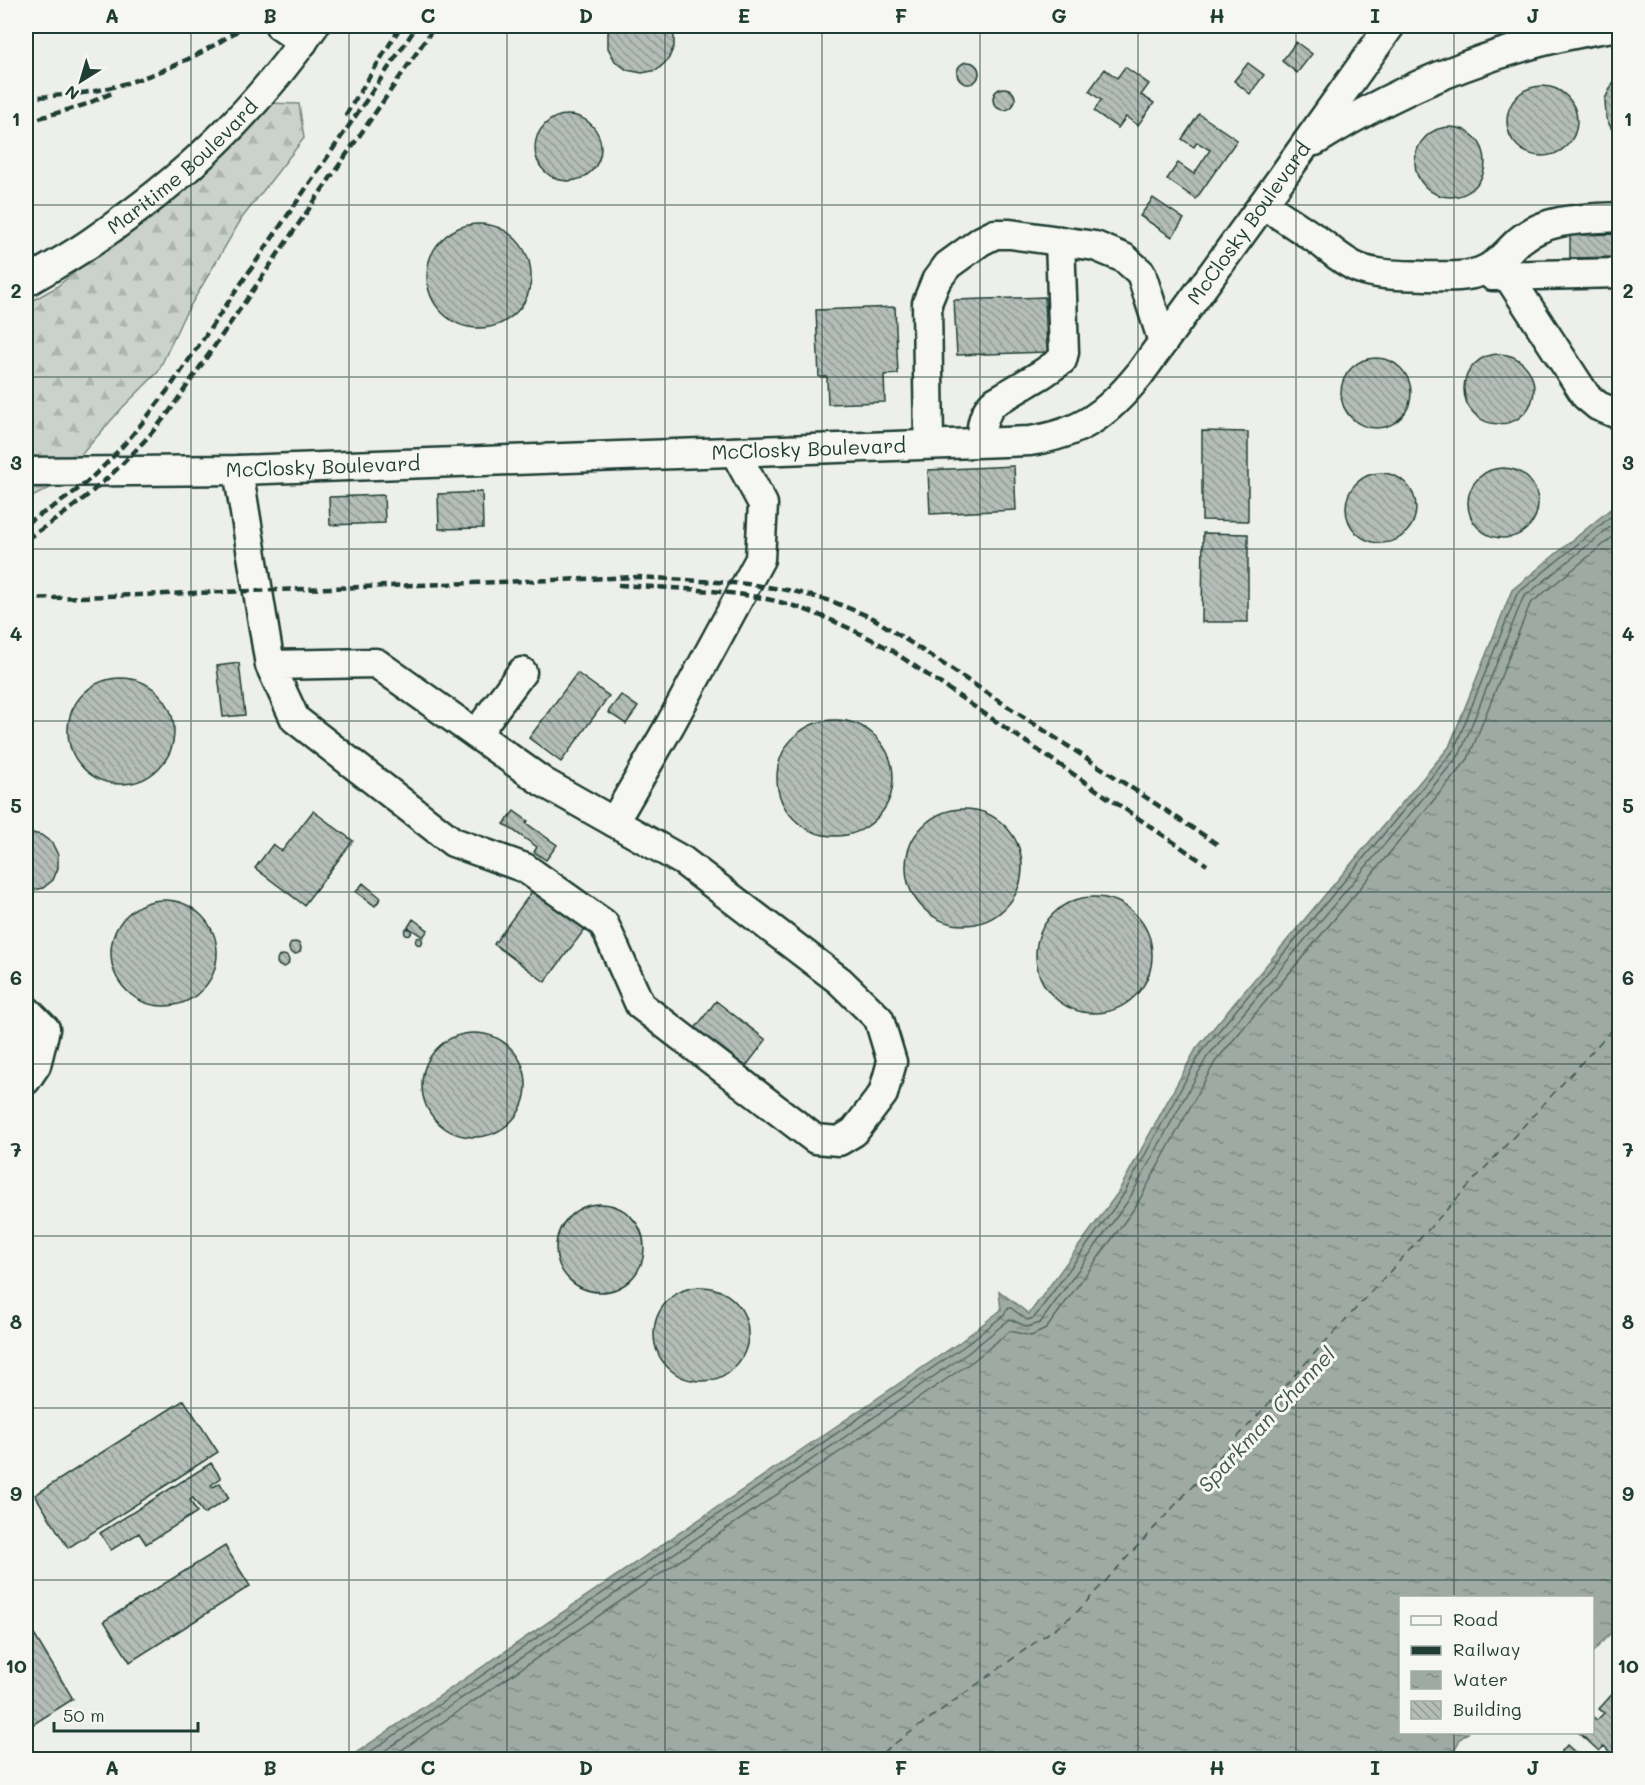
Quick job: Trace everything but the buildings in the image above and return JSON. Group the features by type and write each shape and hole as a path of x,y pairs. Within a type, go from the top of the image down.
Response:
{"street":[{"path":"280,26 309,34"},
{"name":"McClosky Boulevard","path":"26,472 238,470 1030,441 1055,437 1078,428 1101,415 1122,395 1163,342 1390,26"},
{"path":"1303,148 1347,120 1396,96 1483,59 1582,31 1620,26"},
{"name":"Maritime Boulevard","path":"27,278 94,240 162,191 221,139 268,88 309,34"},
{"path":"1263,204 1341,258 1376,273 1454,277 1620,273"},
{"path":"1454,277 1481,271 1504,257 1520,240 1544,226 1568,220 1620,217"},
{"path":"929,444 927,303 936,281 948,265 962,253 995,234 1095,246 1124,258 1141,273 1163,342"},
{"path":"980,442 982,420 993,403 1062,360 1064,352 1059,241"},
{"path":"1508,276 1587,396 1598,406 1620,415"},
{"path":"614,822 670,725 760,559 763,504 735,452"},
{"path":"238,470 270,665 295,719 453,842 525,867 604,924 640,1005 815,1139 839,1142 854,1132 883,1094 892,1062 879,1019 840,981 683,861 543,782 376,663 270,665"},
{"path":"476,735 522,672"},
{"path":"26,1010 45,1029 36,1065 26,1080"}],"green space":[{"path":"266,103 299,104 304,138 242,218 183,318 158,372 122,408 54,486 26,500 26,304 55,288 151,211"}],"water":[{"name":"Sparkman Channel","path":"1619,502 1620,1623 1594,1651 1594,1596 1399,1596 1399,1734 1467,1734 1460,1739 1451,1759 347,1759 960,1342 1001,1310 999,1291 1029,1314 1117,1194 1196,1049 1449,747 1512,590"}],"ferry route":[{"path":"872,1760 1076,1613 1620,1021"}],"railway":[{"path":"26,98 95,91 134,81 210,48 244,26"},
{"path":"345,116 401,26"},
{"path":"26,523 62,501 87,482 149,415 417,26"},
{"path":"26,539 66,512 103,482 121,466 169,412 435,26"},
{"path":"26,122 84,105 112,93"},
{"path":"26,599 639,577 748,584 793,591 831,601 873,618 1220,846"},
{"path":"618,585 708,591 762,598 795,606 844,626 891,650 1207,865"}]}
